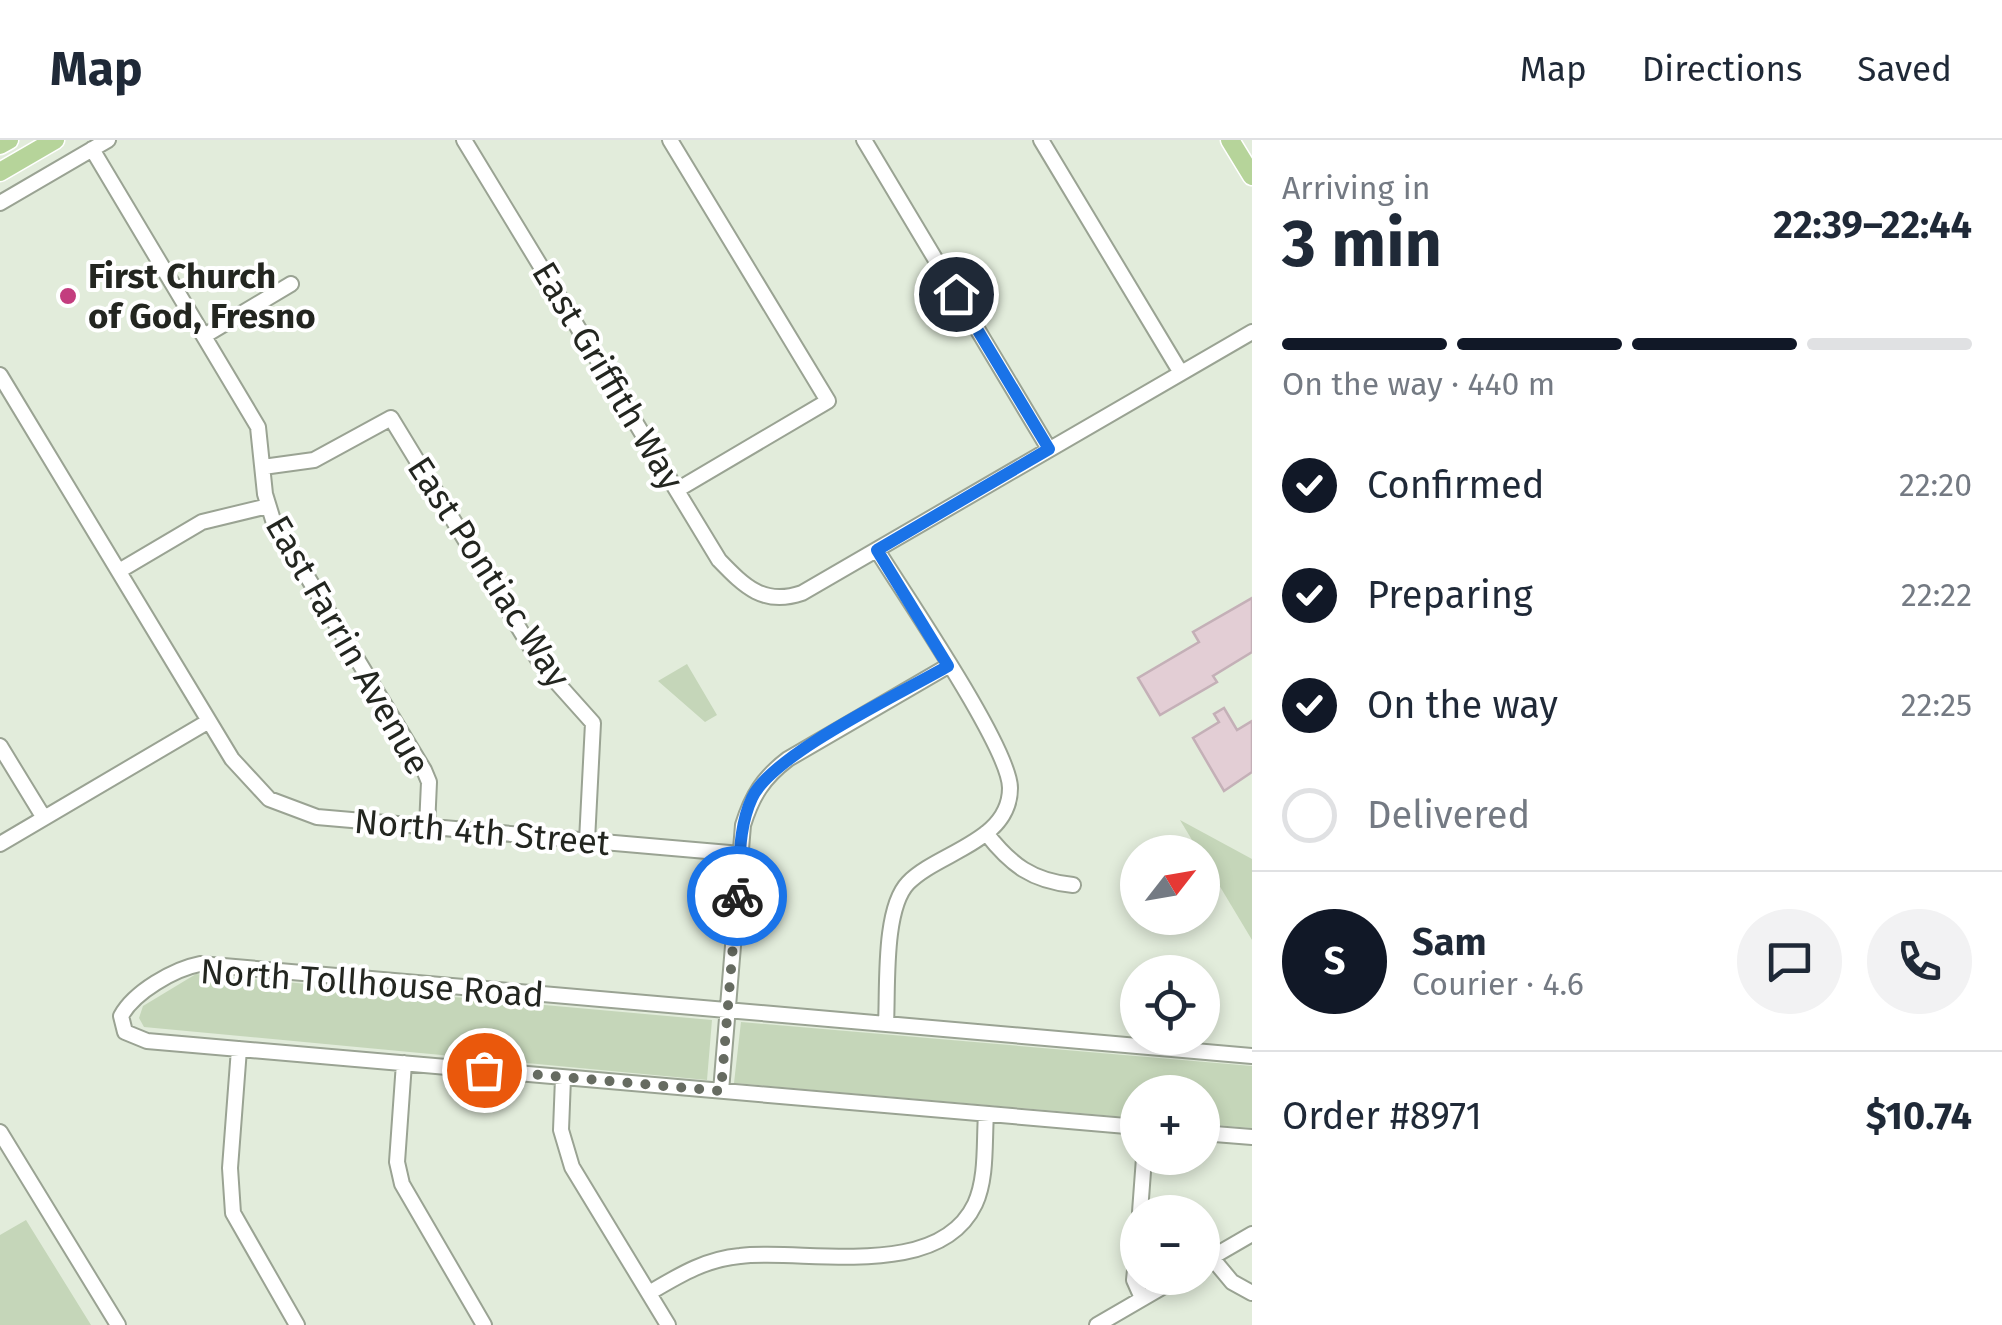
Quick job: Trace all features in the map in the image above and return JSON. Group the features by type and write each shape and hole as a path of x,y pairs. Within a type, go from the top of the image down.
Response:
{"main road":[{"path":"0,145 9,140"},
{"path":"0,172 55,140"},
{"path":"1230,140 1252,176"}],"street":[{"path":"0,203 108,140"},
{"name":"East Griffith Way","path":"464,140 719,560 742,584 765,598 785,599 877,550"},
{"path":"670,140 828,401 677,490"},
{"path":"864,140 1049,449"},
{"path":"1040,140 1181,373"},
{"name":"East Farrin Avenue","path":"92,149 258,428 268,506 424,770 429,782 427,827"},
{"path":"204,336 290,284"},
{"path":"886,1024 892,917 907,884 986,833 1005,811 1010,789 1006,765 877,550 1252,332"},
{"name":"North 4th Street","path":"0,375 249,782 292,811 427,827 740,854"},
{"name":"East Pontiac Way","path":"263,467 314,460 391,418 542,666 593,723 587,841"},
{"path":"119,571 202,522 268,506"},
{"path":"721,1091 743,825 752,799 772,771 788,760 948,666"},
{"path":"0,844 210,721"},
{"path":"0,746 44,818"},
{"path":"986,833 1017,868 1033,878 1073,885"},
{"name":"North Tollhouse Road","path":"1120,1125 135,1038 125,1032 122,1016 134,998 188,966 200,964 1252,1056"},
{"path":"239,1049 230,1168 233,1213 297,1325"},
{"path":"404,1063 397,1162 402,1184 484,1325"},
{"path":"562,1078 564,1148 668,1325"},
{"path":"648,1293 686,1271 735,1256 839,1266 898,1254 957,1225 973,1208 982,1185 986,1114"},
{"path":"0,1132 118,1325"},
{"path":"1220,1134 1252,1137"},
{"path":"1220,1253 1252,1234"},
{"path":"1220,1272 1252,1293"},
{"path":"1096,1325 1147,1295"}],"green space":[{"path":"687,664 717,715 705,722 658,681"},
{"path":"1180,820 1208,835 1189,835"},
{"path":"1220,842 1252,859 1252,940 1220,887"},
{"path":"196,974 712,1020 707,1080 144,1027 139,1018 143,1006"},
{"path":"741,1022 1252,1066 1252,1128 1220,1125 1220,1075 1120,1075 1120,1117 734,1083"},
{"path":"26,1220 91,1325 0,1325 0,1235"}],"building":[{"path":"1252,598 1252,652 1213,676 1217,682 1160,715 1138,678 1199,642 1193,632"},
{"path":"1224,708 1237,730 1252,721 1252,772 1224,791 1193,738 1219,722 1214,714"}],"way so far":[{"path":"484,1070 721,1091 737,896"}],"place":[{"name":"First Church of God, Fresno","path":"68,296"}],"route":[{"path":"737,896 743,825 758,787 772,771 948,666 877,550 1049,449 956,294"}]}
